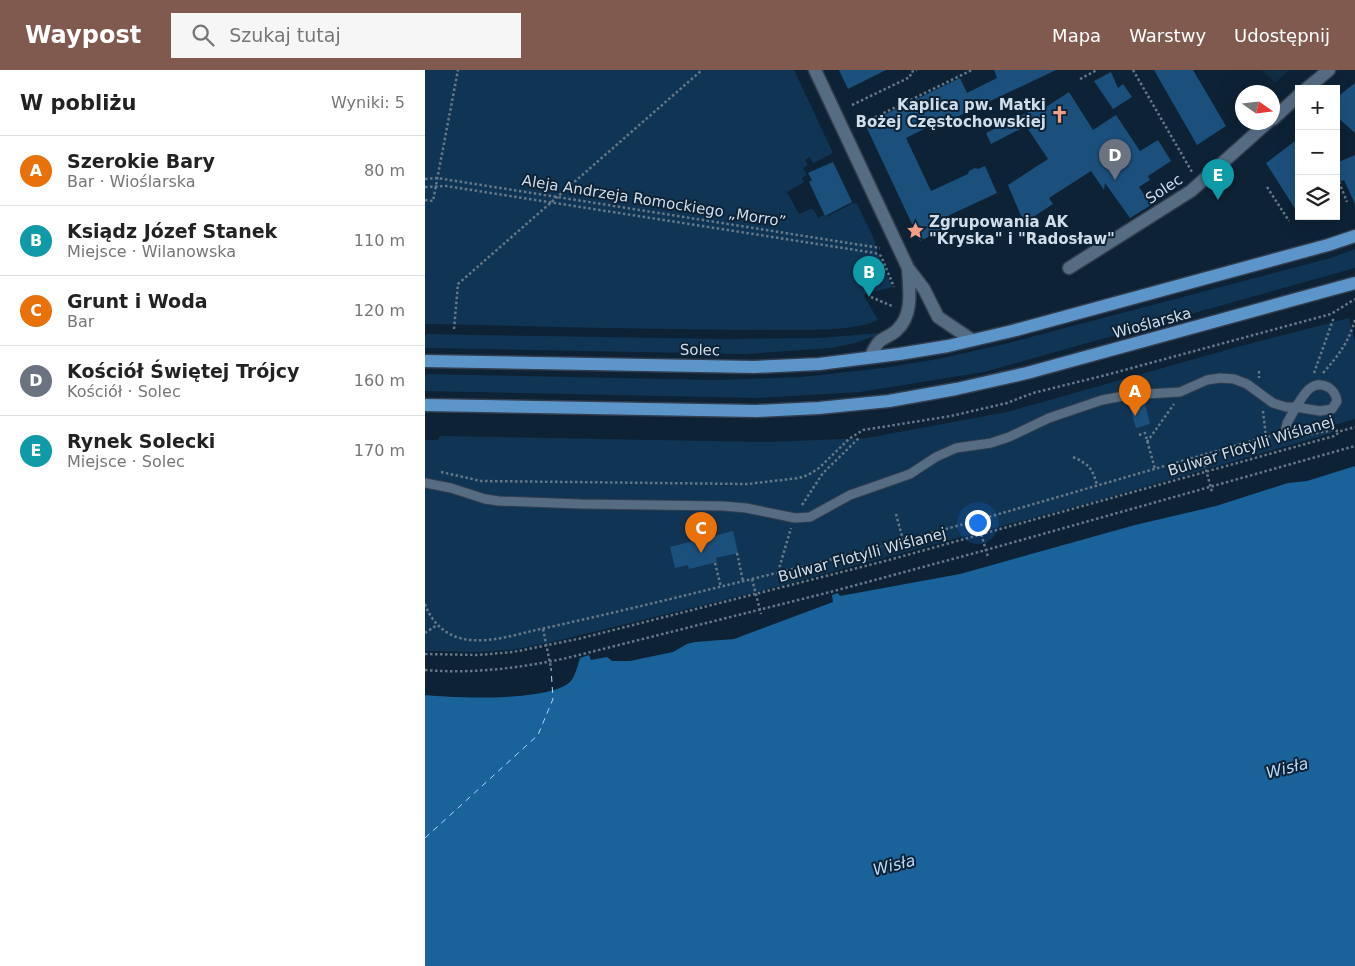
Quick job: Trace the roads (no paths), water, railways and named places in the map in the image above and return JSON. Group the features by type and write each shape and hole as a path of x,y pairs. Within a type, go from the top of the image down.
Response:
{"main road":[{"name":"Wioślarska","path":"972,340 1310,250 1355,236"},
{"name":"Wioślarska","path":"425,405 705,411 790,410 847,406 955,389 1071,361 1355,283"},
{"name":"Solec","path":"425,361 754,367 819,364 925,350 972,340"}],"street":[{"path":"815,70 908,268 924,289 938,317 972,340"},
{"path":"1311,85 1329,70"},
{"path":"1280,113 1295,99"},
{"name":"Solec","path":"1069,268 1191,191 1259,130"},
{"path":"870,357 879,341 890,336 904,322 909,302 908,268"}],"lane":[{"path":"425,483 499,501 723,506 746,508 795,518 809,517 850,496 910,474 936,457 956,448 991,442 1049,418 1102,400 1129,395 1180,392 1207,380 1220,378 1234,379 1247,384 1273,403 1285,407 1296,406 1329,411 1336,405 1337,401 1333,390 1321,384 1308,389 1296,406 1287,423 1284,436"}],"water":[{"name":"Wisła","path":"1355,466 1355,966 425,966 425,695 500,697 542,693 570,682 575,674 580,658 589,655 591,660 607,657 612,661 630,661 673,652 695,642 734,639 833,602 832,595 838,593 840,596 960,574 1135,525 1216,506 1288,483 1307,481"}],"place":[{"name":"Kaplica pw. Matki Bożej Częstochowskiej","path":"1060,114"},
{"name":"Kościół Świętej Trójcy","path":"1115,180"},
{"name":"Rynek Solecki","path":"1218,200"},
{"name":"Zgrupowania AK \"Kryska\" i \"Radosław\"","path":"915,231"},
{"name":"Ksiądz Józef Stanek","path":"869,297"},
{"name":"Szerokie Bary","path":"1135,416"},
{"name":"Grunt i Woda","path":"701,553"}]}
